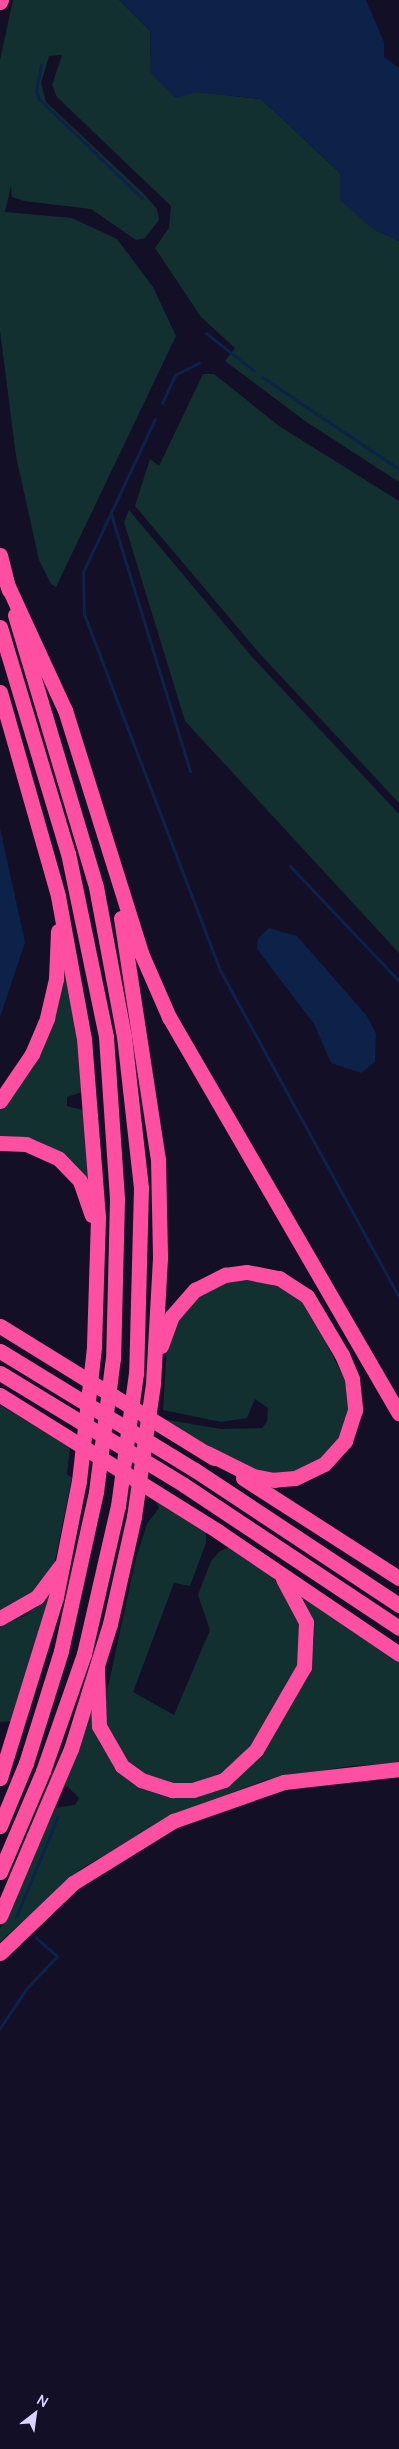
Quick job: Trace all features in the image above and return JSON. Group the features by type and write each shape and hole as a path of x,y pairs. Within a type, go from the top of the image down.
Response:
{"highway":[{"path":"0,555 6,582 87,854 119,1002 140,1188 136,1373 118,1506 84,1654 43,1771 0,1872"},
{"path":"6,582 58,692 111,862 148,970 180,1039 399,1413"},
{"path":"0,627 68,853 103,1018 117,1198 113,1358 96,1492 48,1693 0,1826"},
{"path":"0,692 69,944 84,1038 98,1243 94,1347 79,1481 64,1561 43,1647 0,1778"},
{"path":"0,1101 36,1045 56,979 58,930 44,848"},
{"path":"0,1916 60,1777 97,1669 134,1517 153,1384 160,1258 158,1159 140,1018 111,862"},
{"path":"0,1144 37,1148 66,1165 85,1190 98,1243"},
{"path":"155,1361 178,1306 199,1287 225,1275 247,1272 279,1278 307,1296 324,1318 354,1389 353,1421 339,1450 315,1470 285,1480 253,1476 207,1454"},
{"path":"0,1326 207,1454 399,1578"},
{"path":"0,1351 195,1470 399,1605"},
{"path":"0,1373 184,1485 399,1628"},
{"path":"0,1395 272,1567 399,1654"},
{"path":"0,1618 37,1597 64,1561"},
{"path":"97,1669 99,1726 122,1766 141,1780 172,1790 193,1790 224,1780 256,1750 299,1678 306,1656 303,1612 272,1567"},
{"path":"0,1953 73,1882 173,1821 284,1782 399,1769"}],"green space":[{"path":"13,0 119,0 150,31 151,73 197,92 261,99 340,173 373,229 399,241 399,482 305,421 225,361 235,348 201,317 155,248 169,228 171,206 57,97 52,85 62,55 49,56 41,83 46,102 144,194 157,209 159,220 145,238 136,240 91,209 24,201 12,197 11,186 5,212 72,218 117,239 153,287 176,336 56,587 51,584 39,560 16,456 0,331 0,60"},
{"path":"203,374 214,374 279,426 399,501 399,803 260,654 135,506 150,459 159,466"},
{"path":"129,510 253,658 399,814 399,953 185,721 124,522"},
{"path":"64,963 69,964 82,1092 67,1097 67,1106 83,1110 92,1158 87,1180 65,1157 0,1139 0,1109 13,1094"},
{"path":"241,1278 284,1288 307,1305 345,1380 349,1405 344,1429 330,1451 302,1470 275,1475 242,1467 162,1419 221,1429 262,1428 267,1422 268,1408 255,1399 247,1418 221,1422 163,1410 167,1344 177,1318 194,1299 213,1286"},
{"path":"0,1405 70,1447 67,1474 72,1478 55,1561 40,1587 0,1613"},
{"path":"154,1498 206,1532 206,1543 190,1586 174,1583 133,1692 174,1715 210,1630 198,1595 211,1561 220,1551 230,1547 270,1574 299,1613 298,1669 244,1756 214,1779 183,1786 147,1777 121,1755 107,1726 104,1705 136,1558 147,1524 159,1508"},
{"path":"51,1594 15,1721 0,1722 0,1626 27,1615"},
{"path":"303,1594 399,1656 399,1763 350,1766 266,1780 176,1813 81,1869 0,1942 0,1929 55,1808 75,1805 79,1798 65,1784 91,1709 100,1744 112,1760 153,1790 234,1780 262,1751 306,1676 314,1640"}],"water":[{"path":"119,0 366,0 384,42 384,57 399,68 399,241 373,229 340,200 340,173 261,99 197,92 175,98 151,73 150,31"},
{"path":"0,828 25,942 0,1017"},
{"path":"269,928 297,936 367,1016 376,1034 375,1062 361,1073 331,1063 314,1024 257,949 258,938"}],"waterway":[{"path":"41,65 36,90 39,99 142,198"},
{"path":"206,333 254,371"},
{"path":"162,403 175,375 199,363"},
{"path":"262,377 399,469"},
{"path":"155,419 83,572 84,614 221,972 399,1297"},
{"path":"111,514 190,771"},
{"path":"290,866 399,981"},
{"path":"16,1917 58,1816"},
{"path":"0,2028 27,1988 57,1956 36,1938"}]}
